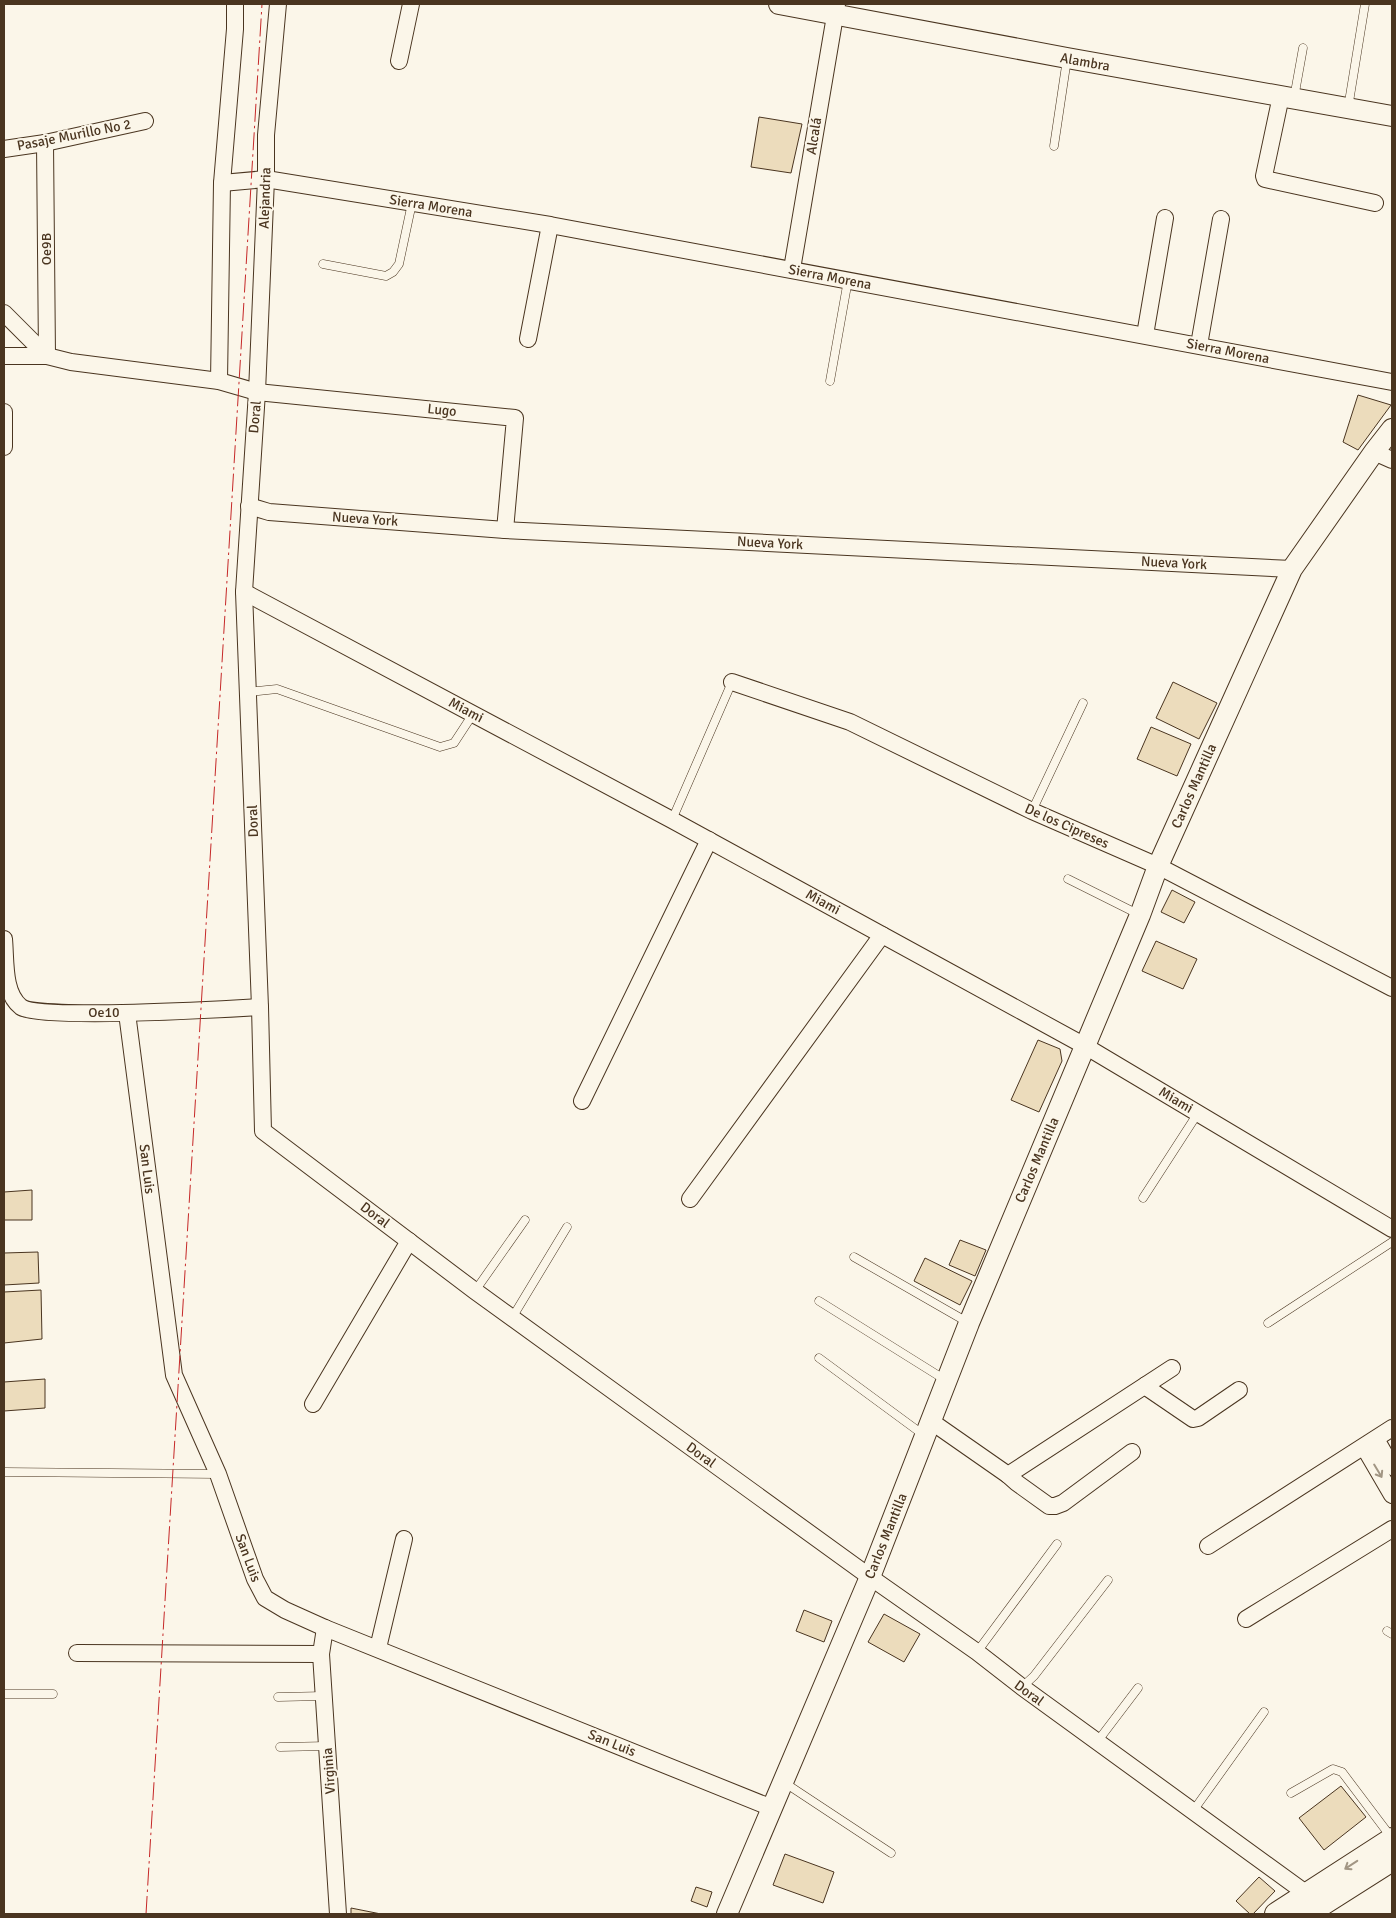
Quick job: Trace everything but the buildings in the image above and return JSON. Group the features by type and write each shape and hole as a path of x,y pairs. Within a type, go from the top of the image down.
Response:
{"main road":[{"path":"1307,1904 1392,1839"},
{"path":"1276,1914 1307,1904 1392,1860"}],"street":[{"path":"219,381 222,183 235,29 235,4"},
{"name":"Alejandria","path":"256,392 266,179 266,135 278,4"},
{"path":"399,61 411,4"},
{"name":"Alambra","path":"778,4 836,9 1067,58 1392,116"},
{"name":"Alcalá","path":"792,269 836,9"},
{"path":"1288,98 1264,176 1265,179 1375,203"},
{"name":"Pasaje Murillo No 2","path":"4,149 45,143 145,121"},
{"name":"Oe9B","path":"45,143 47,356"},
{"name":"Sierra Morena","path":"222,183 266,179 550,225 1392,382"},
{"path":"1145,335 1165,218"},
{"path":"1199,345 1221,219"},
{"path":"528,339 550,225"},
{"path":"4,313 47,356"},
{"name":"Doral","path":"4,356 47,356 71,362 219,381 256,392 244,592 263,1131 475,1291 870,1577 977,1652 1022,1688 1194,1812 1307,1904"},
{"name":"Lugo","path":"256,392 515,418 505,530"},
{"path":"4,412 4,447"},
{"name":"Carlos Mantilla","path":"726,1914 870,1577 970,1323 1140,915 1158,866 1292,569 1392,429"},
{"path":"1374,452 1392,460"},
{"name":"Nueva York","path":"249,506 269,512 505,530 1292,569"},
{"name":"Miami","path":"244,592 672,820 1085,1046 1392,1229"},
{"name":"De los Cipreses","path":"732,682 850,722 1032,811 1158,866 1392,988"},
{"path":"582,1101 709,840"},
{"path":"690,1199 882,935"},
{"name":"Oe10","path":"4,939 10,994 22,1008 42,1012 127,1013 260,1007"},
{"name":"San Luis","path":"127,1013 174,1375 218,1474 255,1580 265,1598 285,1610 325,1628 772,1808"},
{"path":"313,1404 409,1241"},
{"path":"1008,1475 1172,1368"},
{"path":"1146,1385 1194,1419 1239,1390"},
{"path":"1208,1546 1392,1428"},
{"path":"929,1429 1008,1475 1016,1483 1050,1506 1063,1503 1132,1452"},
{"path":"1370,1443 1392,1467"},
{"path":"1370,1443 1392,1495"},
{"path":"1246,1619 1392,1529"},
{"path":"378,1648 404,1539"},
{"name":"Virginia","path":"325,1628 321,1654 338,1914"},
{"path":"76,1653 321,1654"}],"lane":[{"path":"1348,108 1365,4"},
{"path":"1288,98 1303,48"},
{"path":"1054,146 1067,58"},
{"path":"323,264 386,276 393,272 399,264 412,203"},
{"path":"830,381 848,280"},
{"path":"672,820 732,682"},
{"path":"248,692 277,689 440,747 454,743 473,714"},
{"path":"1032,811 1083,703"},
{"path":"1068,879 1140,915"},
{"path":"1144,1198 1198,1113"},
{"path":"475,1291 525,1220"},
{"path":"512,1318 567,1227"},
{"path":"1268,1322 1392,1242"},
{"path":"854,1257 970,1323"},
{"path":"820,1301 947,1382"},
{"path":"820,1358 929,1429"},
{"path":"4,1472 218,1474"},
{"path":"977,1652 1057,1544"},
{"path":"1022,1688 1034,1676 1108,1580"},
{"path":"1097,1742 1138,1688"},
{"path":"4,1694 53,1694"},
{"path":"278,1697 324,1696"},
{"path":"1194,1812 1264,1712"},
{"path":"280,1747 327,1746"},
{"path":"1291,1793 1333,1769 1338,1770 1342,1772 1392,1839"},
{"path":"783,1782 891,1852"}],"power":[{"path":"146,1914 262,4"}]}
